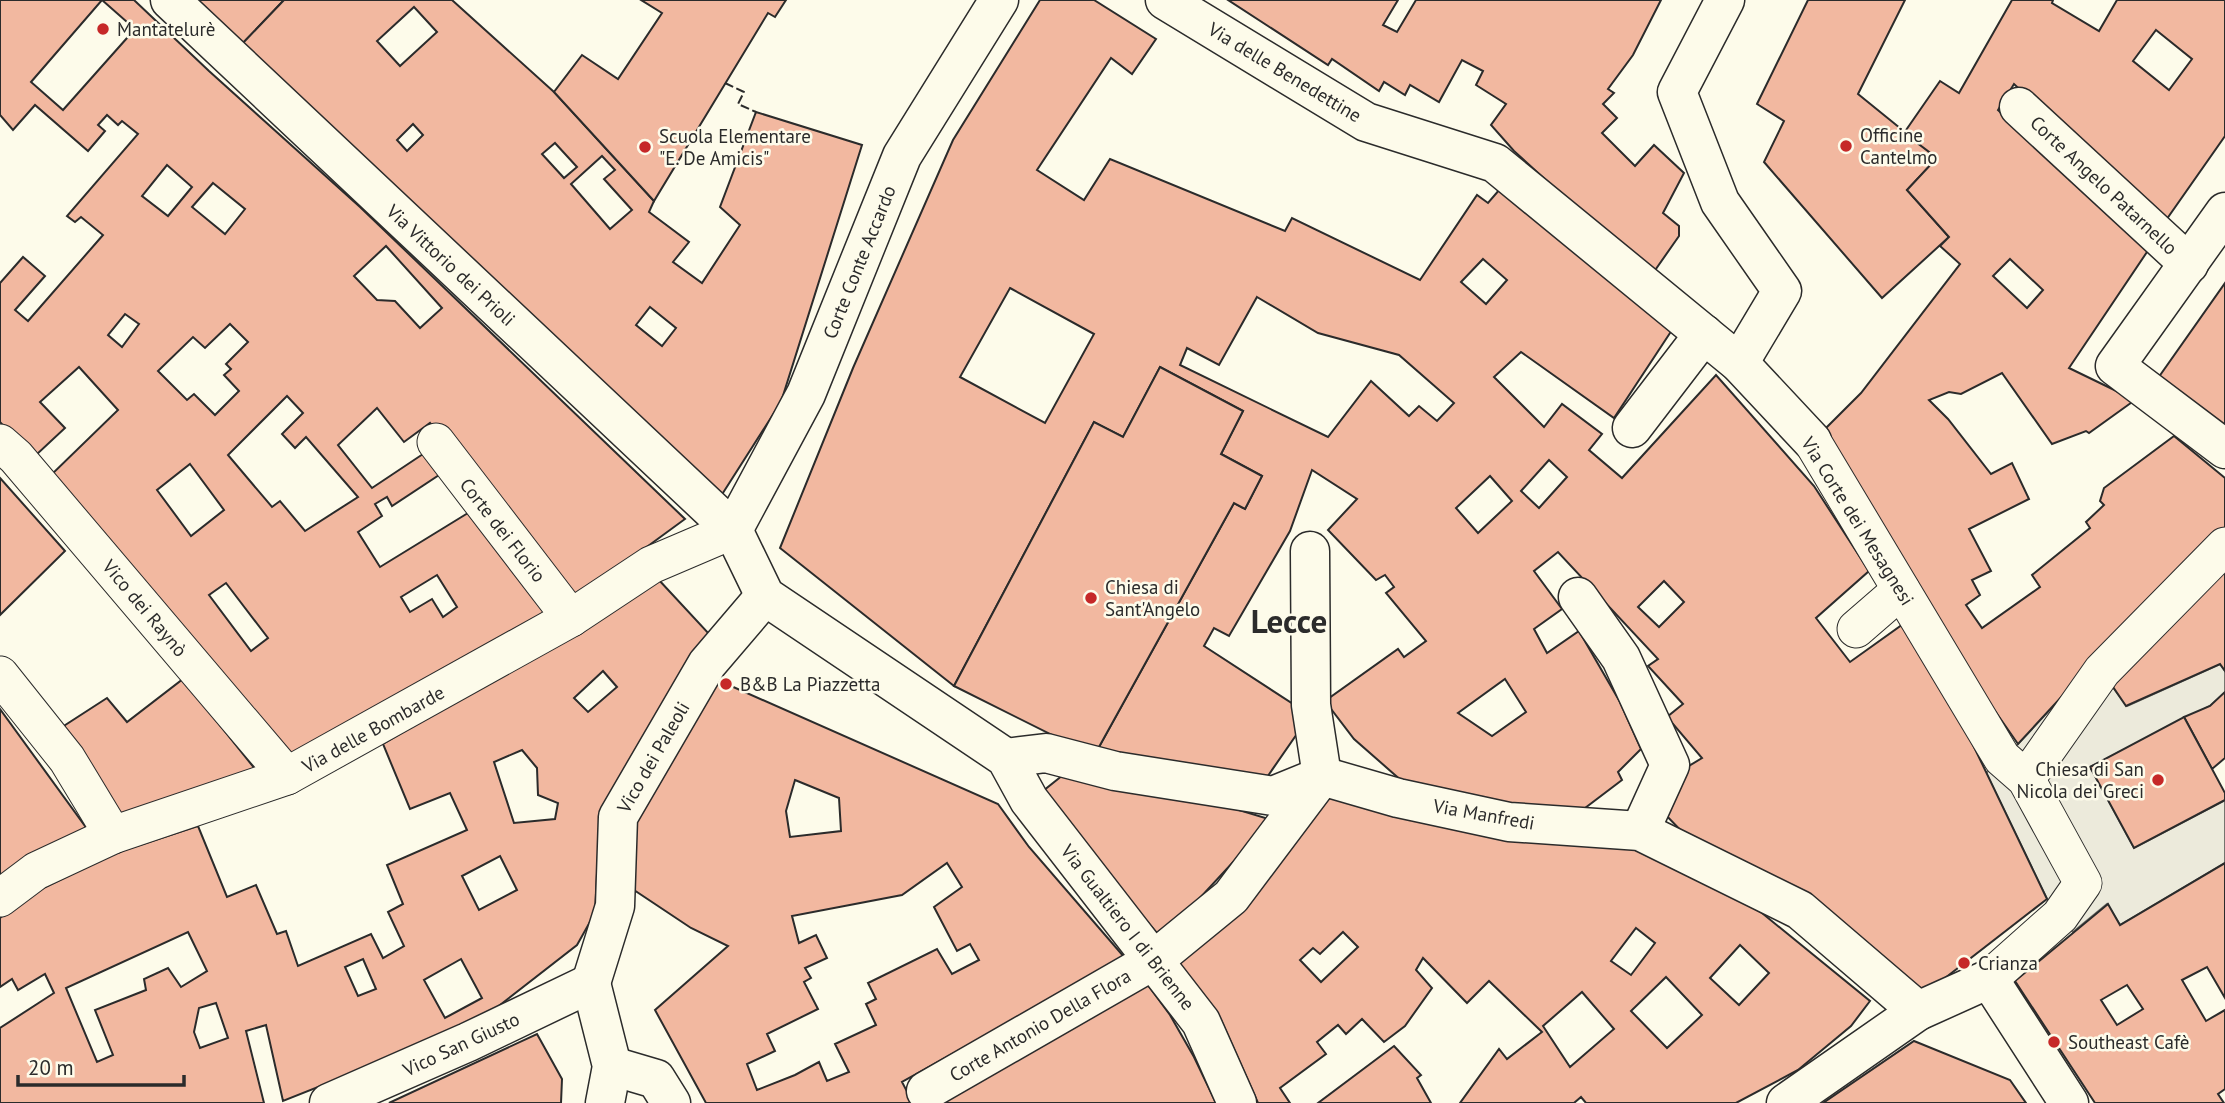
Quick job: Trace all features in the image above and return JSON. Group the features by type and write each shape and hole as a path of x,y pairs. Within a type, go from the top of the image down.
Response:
{"street":[{"name":"Via Vittorio dei Prioli","path":"170,0 733,530"},
{"name":"Corte Conte Accardo","path":"733,530 806,394 902,156 999,0"},
{"name":"Via delle Benedettine","path":"1165,0 1366,122 1495,163 1704,334"},
{"path":"1632,428 1704,334 1739,363 1782,291 1720,202 1677,92 1725,0"},
{"name":"Corte Angelo Patarnello","path":"2019,107 2189,264"},
{"path":"2225,212 2115,366 2225,449"},
{"name":"Via Corte dei Mesagnesi","path":"1739,363 1812,441 2083,883 2060,916 1989,979"},
{"name":"Corte dei Florio","path":"436,442 571,618"},
{"name":"Vico dei Raynò","path":"0,443 16,457 141,602 287,776"},
{"path":"733,530 765,596 1006,758 1046,753 1115,771 1273,796 1322,776 1311,705 1310,551"},
{"name":"Via delle Bombarde","path":"0,898 36,871 113,835 287,776 571,618 651,565 733,530"},
{"path":"2014,769 2102,671 2225,545"},
{"path":"1856,629 1901,590"},
{"name":"Vico dei Paleoli","path":"590,983 615,906 618,817 707,664 765,596"},
{"path":"1577,597 1621,658 1670,765 1640,831"},
{"path":"0,675 67,759 113,835"},
{"name":"Via Gualtiero I di Brienne","path":"1006,758 1030,800 1201,1022 1237,1103"},
{"name":"Via Manfredi","path":"1322,776 1398,799 1509,822 1640,831 1800,910 1918,1011"},
{"name":"Corte Antonio Della Flora","path":"926,1091 1154,960 1231,897 1322,776"},
{"path":"1786,1103 1918,1011 1989,979 2069,1103"},
{"path":"590,983 612,1066 605,1103"},
{"name":"Vico San Giusto","path":"329,1103 468,1042 590,983"},
{"path":"612,1066 656,1079 671,1103"}],"shaded area":[{"path":"2094,662 2127,706 2220,664 2225,671 2225,692 2210,706 2090,767 2134,848 2225,800 2225,863 2120,925 2107,904 2073,932 2047,899 1986,773 2018,744"}],"building":[{"path":"0,0 102,0 134,0 360,207 685,519 570,603 430,423 404,442 377,408 338,445 372,488 423,454 439,475 392,506 387,497 375,504 382,516 358,532 380,567 468,513 550,616 287,759 50,476 118,410 79,367 40,402 65,428 35,456 17,442 0,422 0,283 23,257 45,276 15,310 28,321 103,235 81,217 75,222 67,216 138,134 122,121 118,125 107,115 98,125 105,131 88,151 35,105 13,130 0,115","holes":["102,0 135,29 63,110 31,82","167,165 192,187 168,216 142,196","213,183 245,209 225,234 192,207","386,246 442,308 420,328 395,301 377,300 354,276","125,314 139,324 122,347 108,335","230,324 248,342 226,364 231,369 224,375 239,391 215,415 194,394 187,400 158,371 193,337 205,348","287,396 303,413 282,434 295,448 306,437 358,497 305,531 280,501 272,507 228,455","190,464 224,510 191,536 157,490","437,575 457,607 443,617 432,599 410,612 401,597","226,583 268,638 251,651 209,595"]},
{"path":"196,0 284,0 242,44"},
{"path":"284,0 452,0 554,92 654,201 649,212 689,242 673,262 702,283 740,225 720,207 756,112 862,145 781,402 721,496 242,44","holes":["414,7 437,32 400,66 377,41","413,124 423,135 407,151 397,140","555,143 577,167 564,178 542,154","602,156 615,170 604,179 632,210 610,229 571,184","650,307 676,328 662,346 636,325"]},
{"name":"Scuola Elementare \"E. De Amicis\"","path":"641,0 786,0 775,17 768,13 654,201 554,92 582,55 618,79 662,13"},
{"path":"1040,0 1094,0 1156,39 1132,74 1111,58 1037,170 1084,200 1110,159 1285,231 1292,218 1420,280 1477,195 1488,203 1500,189 1672,330 1614,418 1521,352 1494,377 1544,427 1562,404 1602,434 1589,450 1622,478 1716,375 1814,486 1869,571 1816,618 1850,662 1906,622 1939,674 2047,899 1927,992 1691,841 1659,808 1679,772 1702,758 1667,717 1683,704 1648,666 1658,659 1558,552 1534,571 1562,609 1534,629 1547,653 1579,631 1620,702 1641,749 1618,772 1622,780 1585,808 1526,815 1403,782 1354,739 1325,701 1398,649 1404,657 1426,641 1386,593 1394,587 1385,575 1376,580 1328,530 1357,499 1312,470 1290,531 1229,636 1214,628 1204,646 1310,715 1263,783 1094,756 1234,503 1245,509 1262,476 1221,454 1243,411 1160,367 1123,437 1094,422 954,686 780,548 853,368 953,140","holes":["1483,259 1507,280 1486,304 1461,282","1010,288 1094,334 1045,423 960,377","1257,297 1318,333 1399,355 1454,403 1437,421 1419,406 1409,416 1371,381 1328,437 1180,365 1187,348 1219,365","1549,460 1567,477 1539,508 1521,491","1490,476 1512,501 1478,533 1456,508","1664,581 1684,602 1659,627 1638,607","1505,679 1526,712 1492,736 1458,713"]},
{"path":"1228,0 1398,0 1383,25 1397,32 1416,0 1661,0 1633,55 1608,89 1614,93 1603,104 1617,118 1602,133 1635,166 1654,145 1684,173 1663,213 1679,226 1679,236 1651,276 1514,151 1491,125 1506,104 1476,85 1483,71 1462,60 1439,102 1410,85 1405,95 1384,82 1379,91 1332,59 1328,65"},
{"name":"Officine Cantelmo","path":"1808,0 1905,0 1858,94 1937,158 1907,190 1949,237 1882,298 1764,162 1784,121 1757,104"},
{"path":"2012,0 2053,0 2052,3 2099,31 2117,0 2225,0 2225,136 2164,223 2014,84 1998,110 2149,249 2069,368 2135,400 2089,433 2086,431 2052,444 2002,373 1961,394 1949,392 1929,400 1948,419 1991,474 2012,463 2029,499 1969,529 1991,571 1972,580 1980,595 1966,605 1982,628 2040,587 2032,575 2090,528 2086,522 2104,505 2100,501 2104,488 2174,436 2225,478 2225,533 2127,626 2018,744 1933,622 1823,431 1861,393 1960,264 1940,246 1949,237 1907,190 1937,158 1904,133 1940,81 1959,93","holes":["2156,30 2192,59 2169,90 2133,61","2010,259 2043,290 2027,308 1993,276"]},
{"path":"2225,283 2225,432 2156,381"},
{"name":"Chiesa di Sant'Angelo","path":"1160,367 1243,411 1221,454 1262,476 1245,509 1234,503 1094,756 954,686 1094,422 1123,437"},
{"path":"0,478 65,551 0,615"},
{"path":"2225,561 2225,671 2220,664 2126,706 2109,681"},
{"path":"658,579 711,636 600,815 595,913 577,945 491,1012 454,1033 283,1101 266,1025 246,1031 264,1103 0,1103 0,1028 54,993 45,974 18,990 12,979 0,987 0,918 23,898 112,854 198,826 227,897 256,885 277,934 286,931 298,966 371,934 383,958 404,946 388,912 403,904 387,865 467,830 450,793 410,809 383,744","holes":["603,671 617,687 588,712 574,698","522,750 537,768 538,795 558,803 555,819 514,823 494,762","500,856 517,890 479,910 462,876","188,932 207,971 181,987 168,968 144,979 146,990 95,1010 113,1055 97,1062 66,988","363,959 376,989 358,996 345,967","461,959 482,998 445,1018 424,980","216,1003 228,1038 200,1048 194,1032 199,1008"]},
{"path":"713,678 998,804 1029,847 1125,958 902,1082 913,1103 706,1103 655,1010 728,946 691,928 628,886 631,829","holes":["795,780 839,798 841,831 790,837 786,811","947,863 962,887 934,907 957,951 970,944 979,960 952,974 937,949 868,983 876,999 866,1004 876,1025 835,1044 849,1072 827,1081 819,1062 757,1090 747,1064 775,1051 767,1034 818,1009 804,982 811,978 805,968 827,958 816,935 799,943 792,916 902,895"]},
{"path":"183,679 259,774 114,828 56,731 107,698 127,722"},
{"path":"2225,692 2225,758 2212,769 2184,717 2210,706"},
{"path":"0,709 90,833 0,882"},
{"name":"Chiesa di San Nicola dei Greci","path":"2184,717 2225,793 2225,800 2134,848 2090,767"},
{"path":"1063,775 1186,794 1272,820 1162,939 1038,795"},
{"path":"1328,793 1643,845 1762,913 1870,1001 1851,1026 1798,1070 1736,1103 1586,1103 1581,1097 1574,1103 1460,1103 1499,1049 1507,1059 1542,1032 1489,981 1467,1003 1423,958 1416,970 1432,988 1405,1026 1384,1042 1362,1019 1346,1034 1338,1025 1317,1042 1326,1054 1280,1088 1290,1103 1258,1103 1221,1020 1177,965","holes":["1636,928 1655,943 1631,975 1611,961","1343,932 1358,947 1321,982 1300,960 1313,948 1320,954","1740,945 1769,973 1739,1005 1710,978","1666,977 1702,1015 1667,1048 1631,1011","1582,992 1614,1029 1570,1067 1543,1026"]},
{"path":"2225,863 2225,998 2207,967 2182,980 2206,1021 2225,1010 2225,1089 2218,1094 2224,1103 2095,1103 2015,981 2108,904 2120,925","holes":["2127,985 2143,1009 2117,1025 2101,1000"]},
{"path":"1142,977 1170,1015 1216,1103 935,1103"},
{"path":"537,1034 562,1079 561,1103 389,1103"},
{"path":"1914,1041 2010,1080 2026,1103 1823,1103"},
{"path":"1394,1046 1421,1075 1417,1078 1431,1103 1318,1103"}],"fence":[{"path":"725,83 744,92 738,104 756,112"}],"place":[{"name":"Mantatelurè","path":"103,29"},
{"name":"Officine Cantelmo","path":"1846,146"},
{"name":"Scuola Elementare \"E. De Amicis\"","path":"645,147"},
{"name":"Chiesa di Sant'Angelo","path":"1091,598"},
{"name":"B&B La Piazzetta","path":"726,684"},
{"name":"Chiesa di San Nicola dei Greci","path":"2158,780"},
{"name":"Crianza","path":"1964,963"},
{"name":"Southeast Cafè","path":"2054,1042"}],"district":[{"name":"Lecce","path":"1289,620"}]}
